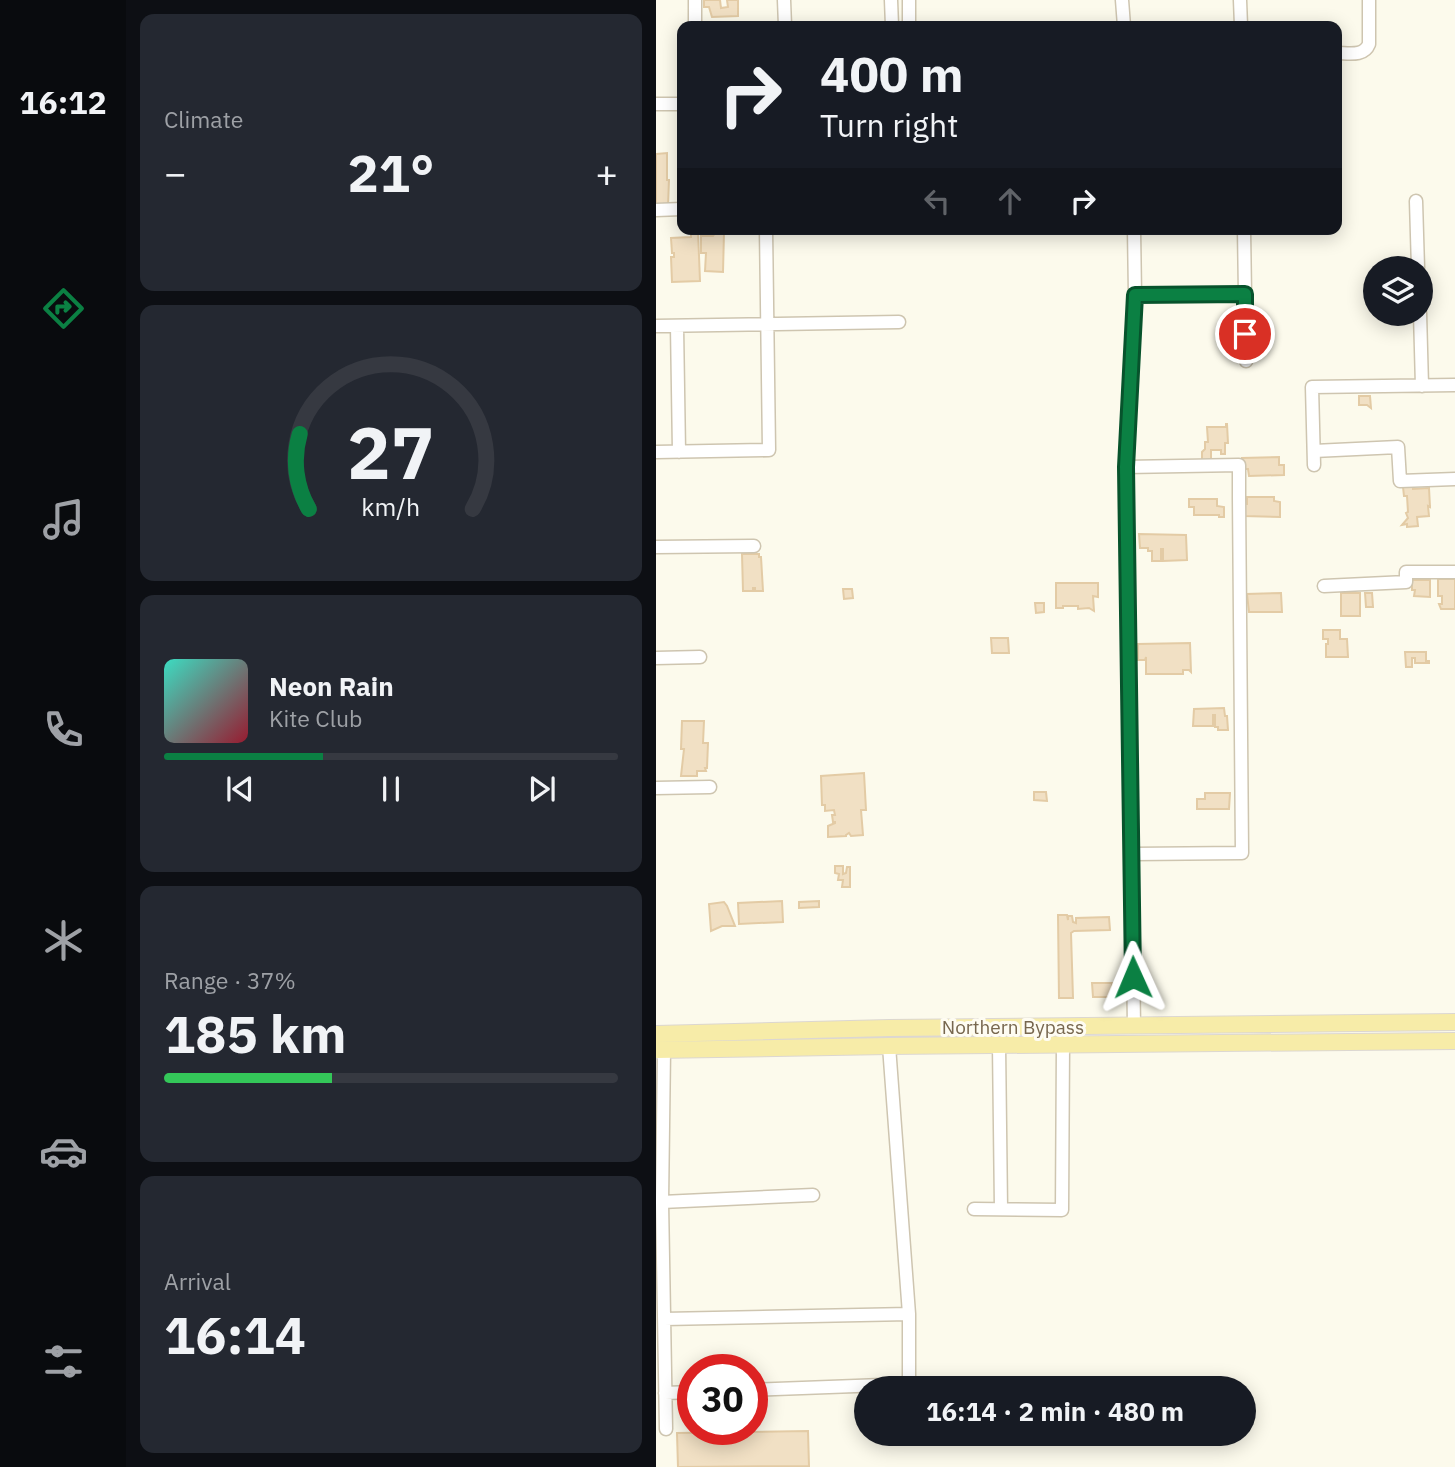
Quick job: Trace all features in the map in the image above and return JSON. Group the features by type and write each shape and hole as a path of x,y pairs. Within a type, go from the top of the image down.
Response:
{"main road":[{"name":"Northern Bypass","path":"660,1050 730,1040 889,1028 1455,1022"},
{"name":"Northern Bypass","path":"656,1034 730,1040 889,1046 1455,1041"}],"street":[{"path":"695,0 695,21"},
{"path":"784,0 785,21"},
{"path":"891,0 892,21"},
{"path":"909,0 909,21"},
{"path":"1122,0 1124,21"},
{"path":"1240,0 1241,21"},
{"path":"1342,53 1362,53 1367,50 1369,0"},
{"path":"656,104 677,104"},
{"path":"1416,201 1418,256"},
{"path":"656,210 677,209"},
{"path":"656,452 769,450 766,235"},
{"path":"1134,235 1135,295 1126,467 1134,1026"},
{"path":"1244,235 1246,361"},
{"path":"1135,295 1245,294"},
{"path":"656,326 899,322"},
{"path":"677,326 679,452"},
{"path":"1420,326 1422,386"},
{"path":"1314,466 1312,387 1455,385"},
{"path":"1313,451 1398,447 1400,481 1455,480"},
{"path":"1126,467 1239,466 1242,853 1132,854"},
{"path":"656,547 754,546"},
{"path":"1324,586 1406,582 1406,572 1455,572"},
{"path":"656,658 700,657"},
{"path":"656,788 710,787"},
{"path":"974,1209 1062,1210 1063,1044"},
{"path":"1000,1045 1001,1209"},
{"path":"889,1046 909,1314 910,1376"},
{"path":"660,1050 666,1429"},
{"path":"662,1202 813,1195"},
{"path":"664,1319 909,1314"},
{"path":"768,1390 854,1387"},
{"path":"665,1393 677,1393"}],"building":[{"path":"704,0 720,0 721,8 728,7 727,0 738,0 738,16 712,17 709,7 704,7"},
{"path":"667,153 668,206 656,206 656,154"},
{"path":"698,235 700,281 672,282 671,257 674,257 674,253 671,238"},
{"path":"724,235 723,272 705,271 706,253 701,253 701,236"},
{"path":"1359,396 1370,396 1371,408 1359,405"},
{"path":"1226,424 1228,443 1225,443 1225,454 1221,454 1221,450 1211,450 1211,461 1202,461 1205,442 1208,442 1207,427 1226,427"},
{"path":"1279,457 1279,465 1284,465 1284,475 1249,476 1248,469 1242,469 1242,458"},
{"path":"1413,486 1413,489 1429,488 1429,516 1417,517 1418,526 1407,527 1407,524 1402,525 1408,518 1407,496 1404,496 1403,487"},
{"path":"1247,497 1274,497 1274,501 1280,502 1280,517 1244,516"},
{"path":"1189,499 1217,499 1217,506 1224,507 1224,517 1194,515 1194,507 1189,507"},
{"path":"1139,534 1186,535 1187,560 1163,561 1161,549 1161,561 1152,561 1152,551 1140,548"},
{"path":"742,554 759,554 761,557 763,591 755,591 753,588 753,591 743,591"},
{"path":"1438,579 1455,579 1455,609 1441,609 1439,604 1442,604 1442,596 1438,596"},
{"path":"1412,580 1430,580 1430,597 1414,596"},
{"path":"1056,583 1098,583 1098,597 1093,596 1094,611 1089,608 1078,609 1078,606 1056,608"},
{"path":"843,589 852,589 853,598 844,599"},
{"path":"1281,593 1282,612 1249,612 1247,594"},
{"path":"1341,593 1360,593 1360,616 1341,616"},
{"path":"1365,593 1372,593 1373,607 1366,607"},
{"path":"1035,603 1044,603 1044,612 1036,613"},
{"path":"1323,630 1340,630 1340,639 1347,639 1348,657 1326,657 1328,639 1323,639"},
{"path":"991,638 1008,638 1009,653 992,653"},
{"path":"1190,643 1191,672 1183,670 1183,674 1146,674 1146,657 1145,660 1138,660 1138,644"},
{"path":"1405,652 1426,652 1426,661 1429,663 1415,663 1415,658 1412,658 1412,667 1406,667"},
{"path":"1224,708 1228,730 1218,730 1218,727 1215,727 1215,715 1213,726 1193,726 1194,709"},
{"path":"682,721 704,721 703,743 708,743 707,768 706,771 697,771 697,776 681,776 684,749 681,749"},
{"path":"864,773 866,810 861,810 863,835 851,836 849,833 846,836 828,837 828,826 835,823 832,815 835,815 834,810 825,811 825,805 822,805 821,776"},
{"path":"1034,792 1046,792 1047,801 1034,800"},
{"path":"1205,793 1230,793 1229,809 1197,809 1197,799 1205,799"},
{"path":"835,866 843,866 843,874 846,873 847,867 850,867 850,887 842,887 843,880 838,880 839,874 835,873"},
{"path":"782,901 783,922 739,924 738,903"},
{"path":"819,901 819,907 799,908 799,902"},
{"path":"724,902 735,926 722,926 711,931 709,904"},
{"path":"1058,915 1067,915 1068,920 1068,916 1072,916 1073,922 1076,923 1076,918 1109,917 1110,930 1071,933 1073,998 1059,998"},
{"path":"1092,983 1112,983 1112,997 1093,997"},
{"path":"808,1431 809,1466 678,1467 677,1445 768,1445 768,1432"}],"route":[{"path":"1133,977 1126,467 1135,295 1245,294 1245,334"}]}
